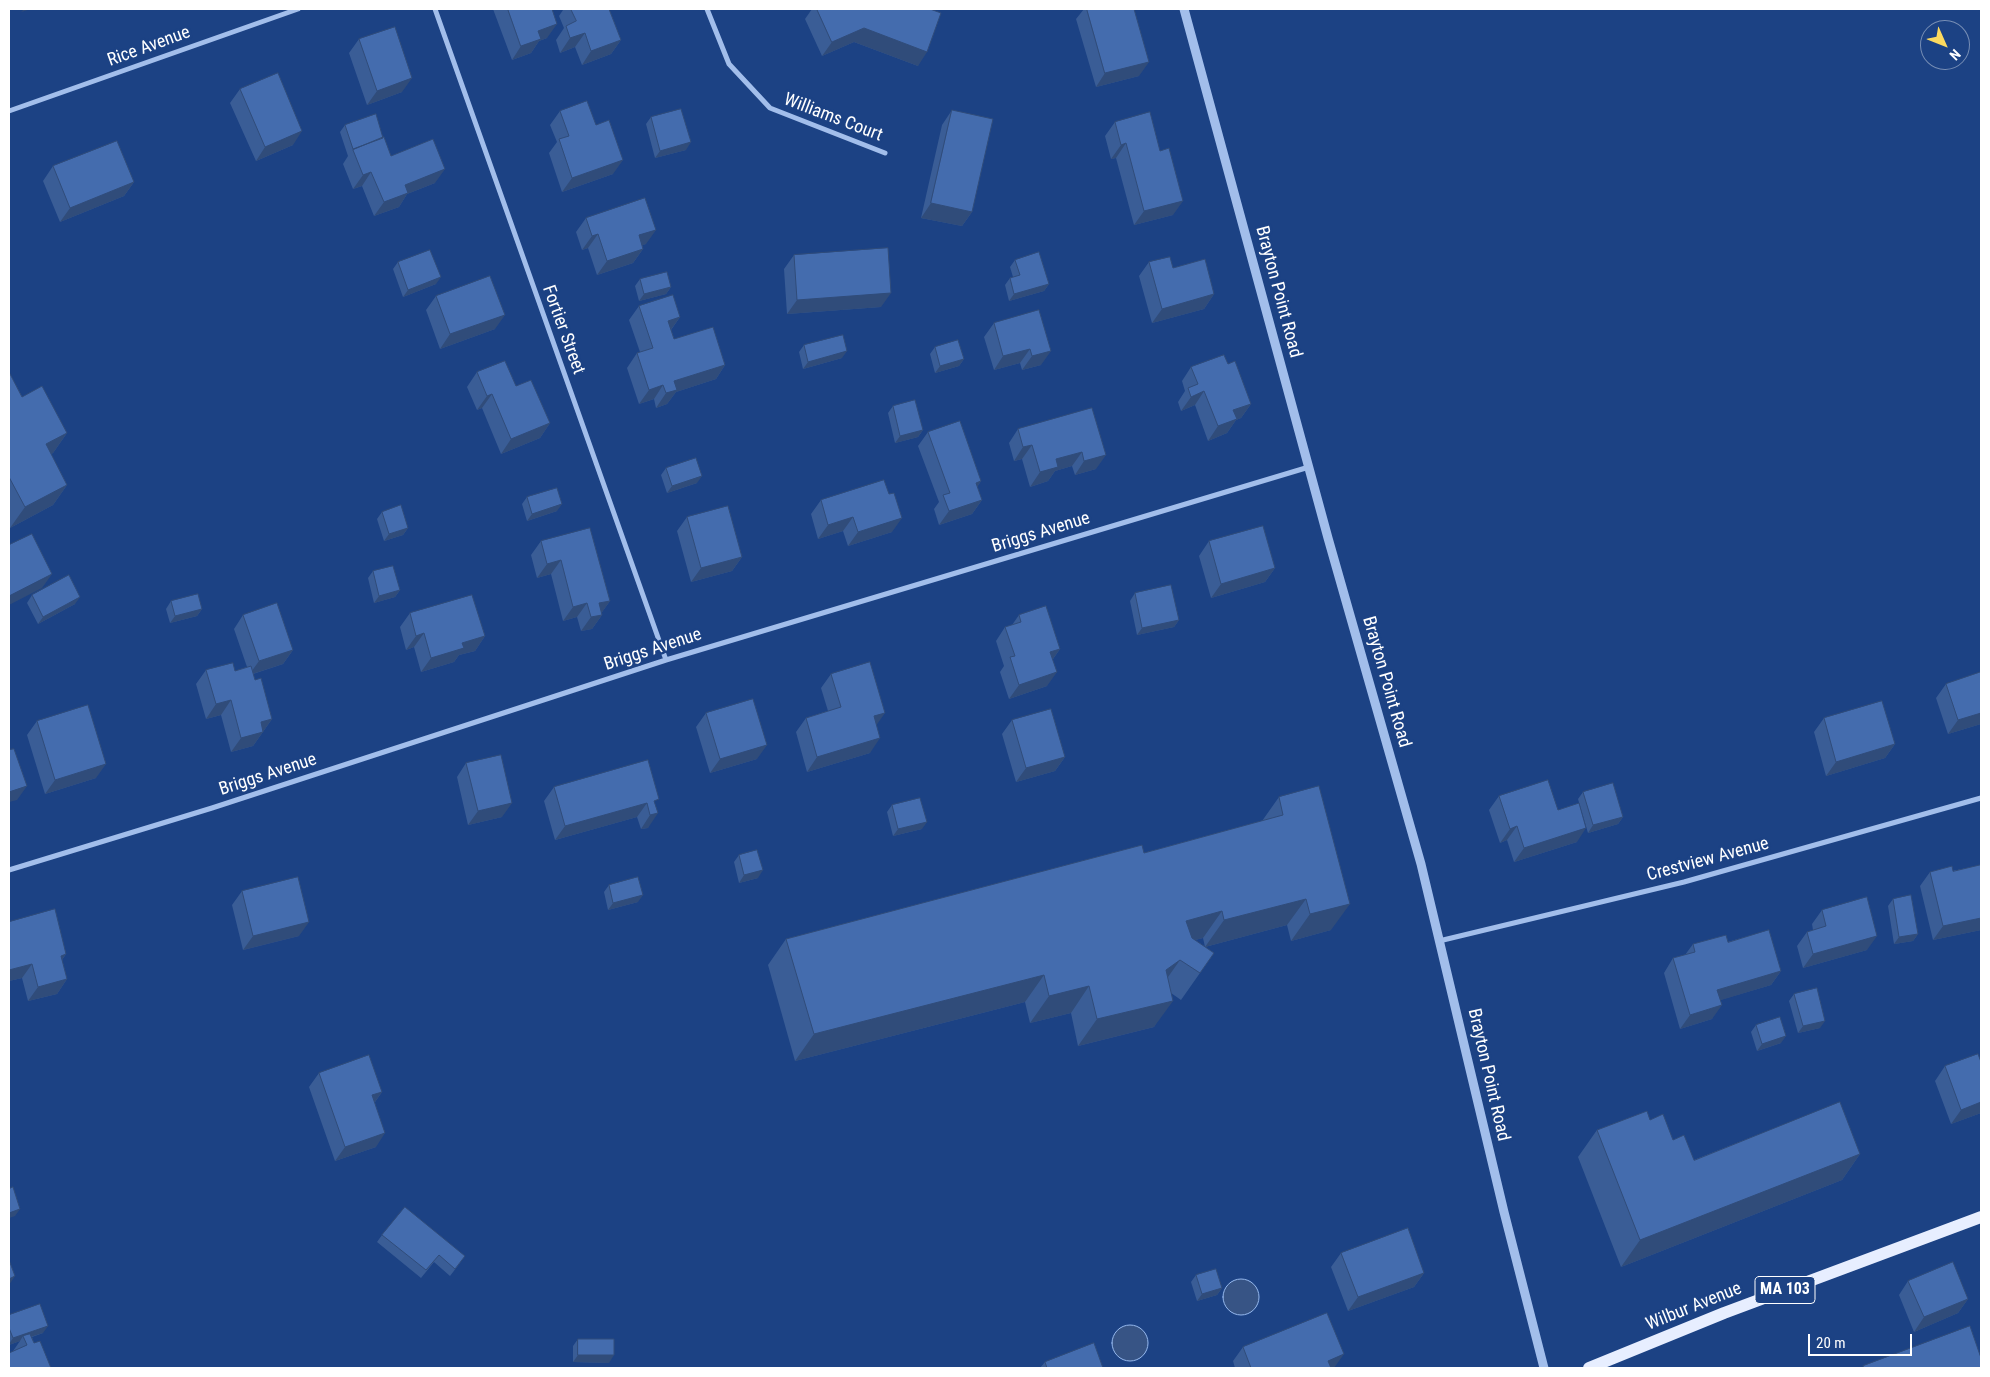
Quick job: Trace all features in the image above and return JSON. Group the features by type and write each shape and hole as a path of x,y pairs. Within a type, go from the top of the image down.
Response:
{"main road":[{"name":"Wilbur Avenue","path":"1590,1368 1724,1313 1981,1217"}],"street":[{"name":"Rice Avenue","path":"9,111 298,9"},
{"name":"Fortier Street","path":"434,9 666,660"},
{"name":"Williams Court","path":"707,9 729,64 770,108 884,153"},
{"name":"Brayton Point Road","path":"1184,9 1309,467 1421,864 1504,1212 1544,1368"},
{"name":"Briggs Avenue","path":"9,870 212,808 666,660 1309,467"},
{"name":"Crestview Avenue","path":"1439,940 1684,882 1981,798"}],"water":[{"path":"1241,1279 1248,1280 1254,1284 1258,1290 1258,1304 1254,1310 1248,1314 1241,1315 1234,1314 1228,1310 1224,1304 1223,1297 1224,1290 1228,1284 1234,1280"},
{"path":"1130,1325 1137,1326 1143,1330 1147,1336 1147,1350 1143,1356 1137,1360 1130,1361 1123,1360 1117,1356 1113,1350 1112,1343 1113,1336 1117,1330 1123,1326"}],"building":[{"path":"508,9 552,9 557,24 538,31 541,39 521,46"},
{"path":"571,9 609,9 621,40 591,51 585,33 570,38 566,26 576,21"},
{"path":"817,9 930,9 941,13 927,52 864,28 832,42"},
{"path":"1087,9 1134,9 1149,62 1105,73"},
{"path":"395,27 412,78 377,91 359,39"},
{"path":"278,73 302,131 265,147 240,89"},
{"path":"587,101 596,125 609,120 623,160 572,178 559,139 569,136 560,111"},
{"path":"681,109 691,142 660,151 651,117"},
{"path":"952,110 993,119 972,212 931,203"},
{"path":"1150,112 1160,151 1169,148 1183,201 1144,211 1126,143 1121,145 1115,122"},
{"path":"376,114 383,138 353,149 345,125"},
{"path":"384,137 391,156 433,139 445,169 405,185 408,193 384,202 371,172 363,175 353,150"},
{"path":"117,141 134,182 70,208 53,166"},
{"path":"645,198 656,230 639,235 643,249 607,261 598,234 592,236 586,218"},
{"path":"888,248 891,293 797,300 794,255"},
{"path":"430,250 441,277 408,290 398,262"},
{"path":"1039,252 1049,284 1014,294 1010,278 1020,275 1015,260"},
{"path":"1170,257 1173,268 1205,259 1214,294 1162,309 1149,262"},
{"path":"667,272 671,287 644,294 640,279"},
{"path":"490,276 505,315 450,334 436,296"},
{"path":"673,295 680,317 668,321 674,339 713,327 725,365 674,381 677,390 666,393 663,385 649,390 637,353 653,348 639,306"},
{"path":"1039,310 1051,351 1032,356 1030,349 1003,356 994,323"},
{"path":"843,335 847,351 808,362 804,345"},
{"path":"958,340 964,359 940,366 935,347"},
{"path":"1224,355 1228,364 1235,361 1251,404 1233,410 1237,419 1218,426 1204,391 1191,397 1188,388 1198,384 1191,367"},
{"path":"505,361 516,386 531,380 550,423 511,439 492,394 487,396 477,372"},
{"path":"9,372 22,397 42,386 67,433 46,444 67,485 25,507 9,477"},
{"path":"915,400 923,430 900,436 893,406"},
{"path":"1092,408 1106,455 1084,461 1082,452 1056,459 1058,467 1040,472 1032,445 1023,447 1018,429"},
{"path":"960,421 981,481 976,483 982,500 949,511 943,495 950,493 928,432"},
{"path":"696,458 702,476 672,486 666,468"},
{"path":"884,480 889,494 894,493 902,518 858,532 853,517 828,525 821,500"},
{"path":"557,488 562,504 532,514 527,497"},
{"path":"401,505 408,528 389,534 382,512"},
{"path":"728,506 742,557 701,568 687,517"},
{"path":"1263,526 1275,568 1221,584 1209,541"},
{"path":"590,528 610,601 599,603 602,615 591,617 587,603 573,607 561,560 547,564 541,541"},
{"path":"32,534 52,574 9,596 9,545"},
{"path":"393,566 400,590 379,596 373,571"},
{"path":"69,575 80,597 43,617 32,595"},
{"path":"1171,585 1179,620 1142,628 1135,593"},
{"path":"198,594 202,609 175,616 171,601"},
{"path":"472,595 485,636 462,643 464,648 431,658 424,633 416,636 410,613"},
{"path":"277,603 293,650 259,661 243,615"},
{"path":"1046,606 1060,649 1050,652 1057,672 1019,685 1010,657 1015,656 1005,627 1021,622 1019,615"},
{"path":"870,662 885,713 874,716 880,738 817,757 806,718 841,707 831,674"},
{"path":"233,663 235,671 251,666 255,680 261,678 272,719 261,722 263,732 241,738 231,700 216,704 206,670"},
{"path":"1981,672 1981,713 1958,720 1946,684"},
{"path":"753,699 767,745 720,759 706,713"},
{"path":"1882,701 1895,744 1836,762 1824,718"},
{"path":"88,705 106,764 55,780 37,721"},
{"path":"1051,709 1065,757 1026,768 1012,720"},
{"path":"14,749 27,786 9,792 9,750"},
{"path":"501,755 512,803 478,811 466,763"},
{"path":"648,760 659,799 654,801 658,813 650,815 647,803 565,826 554,787"},
{"path":"1548,780 1558,810 1579,803 1586,828 1524,848 1517,826 1510,829 1499,796"},
{"path":"1613,783 1623,817 1593,825 1583,792"},
{"path":"1319,786 1350,904 1310,914 1306,899 1224,920 1222,911 1186,921 1192,938 1214,953 1200,973 1180,960 1166,970 1173,1001 1097,1019 1089,986 1049,996 1044,975 814,1034 786,939 1142,845 1144,853 1283,815 1279,797"},
{"path":"920,798 927,822 898,829 892,805"},
{"path":"757,850 763,870 744,875 739,855"},
{"path":"1981,865 1981,918 1943,926 1930,872 1952,866 1953,871"},
{"path":"298,877 309,922 253,936 242,891"},
{"path":"638,877 643,895 613,903 609,885"},
{"path":"1911,895 1918,934 1899,937 1893,899"},
{"path":"1867,897 1877,936 1813,954 1807,932 1826,926 1822,910"},
{"path":"55,909 66,954 61,956 67,979 38,987 32,964 9,970 9,922"},
{"path":"1769,930 1781,971 1717,990 1722,1005 1690,1015 1673,958 1695,952 1693,944 1726,935 1728,942"},
{"path":"1817,988 1825,1021 1803,1026 1794,994"},
{"path":"1780,1017 1786,1036 1762,1044 1756,1025"},
{"path":"1978,1054 1981,1062 1981,1102 1961,1110 1945,1066"},
{"path":"369,1055 382,1092 372,1095 385,1133 345,1147 319,1073"},
{"path":"1840,1102 1860,1154 1640,1240 1597,1130 1647,1111 1650,1120 1663,1114 1673,1140 1684,1135 1694,1160"},
{"path":"13,1187 20,1209 9,1213 9,1189"},
{"path":"405,1207 465,1256 455,1269 439,1255 426,1270 382,1235"},
{"path":"1408,1228 1424,1273 1358,1297 1341,1253"},
{"path":"9,1260 15,1276 9,1279"},
{"path":"1953,1262 1968,1299 1924,1317 1908,1281"},
{"path":"1216,1269 1222,1288 1202,1294 1196,1275"},
{"path":"40,1304 48,1326 13,1338 9,1328 9,1315"},
{"path":"1327,1313 1344,1354 1328,1361 1331,1368 1251,1368 1243,1347"},
{"path":"1970,1326 1981,1358 1981,1368 1864,1368 1863,1366"},
{"path":"30,1334 34,1343 40,1341 51,1368 9,1368 9,1353 27,1345 23,1336"},
{"path":"578,1339 614,1339 614,1355 578,1355"},
{"path":"1094,1343 1103,1368 1047,1368 1045,1362"}]}
